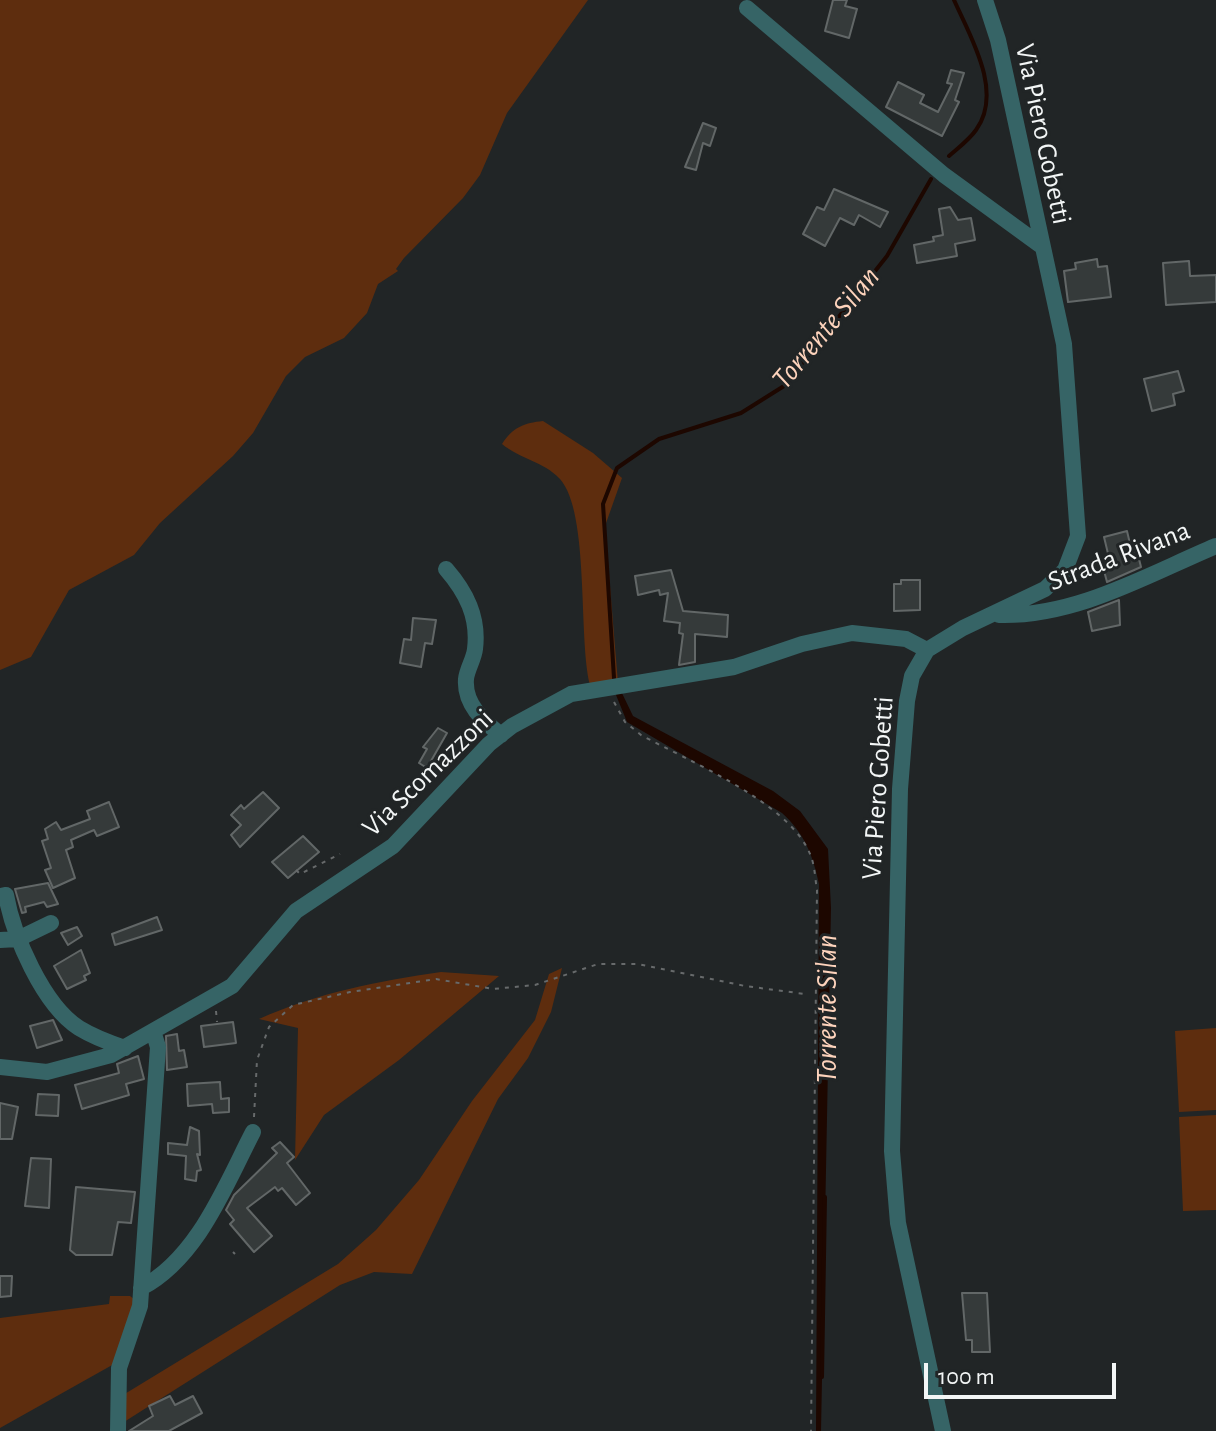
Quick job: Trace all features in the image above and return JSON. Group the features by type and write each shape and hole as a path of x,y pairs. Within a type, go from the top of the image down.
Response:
{"street":[{"name":"Via Piero Gobetti","path":"943,1431 898,1223 892,1151 902,749 912,676 927,650 1045,589 1065,570 1078,536 1064,344 1040,245 998,40 985,0"},
{"path":"747,8 944,175 1040,245"},
{"name":"Strada Rivana","path":"993,614 1028,617 1059,608 1129,586 1216,546"},
{"path":"446,569 471,607 475,629 475,650 466,679 468,697 480,719 501,735"},
{"name":"Via Scomazzoni","path":"0,1067 47,1072 125,1048 232,986 296,911 393,846 501,735 571,694 611,685 720,670 852,633 906,639 927,650"},
{"path":"0,896 6,895 18,939 36,976 77,1027 125,1048"},
{"path":"0,940 18,939 51,923"},
{"path":"118,1431 119,1368 140,1306 158,1047 153,1031"},
{"path":"141,1288 164,1276 179,1261 213,1209 253,1132"}],"path":[{"path":"611,685 615,708 625,722 641,735 756,799 792,827 810,854 817,890 811,1431"},
{"path":"296,870 300,874 340,854"},
{"path":"253,1132 257,1060 269,1027 293,1005 350,992 436,979 493,989 535,985 598,964 638,964 745,986 805,994"},
{"path":"216,1006 217,1022"}],"shaded area":[{"path":"0,0 588,0 507,113 480,175 463,198 404,258 396,269 398,271 378,284 367,313 344,338 305,357 286,376 253,433 233,456 160,523 134,555 69,590 31,657 0,670"},
{"path":"543,421 593,453 622,478 605,526 618,683 590,685 584,638 580,547 569,496 553,473 502,444 520,427"},
{"path":"562,968 551,1012 528,1058 498,1099 412,1274 374,1272 340,1285 124,1422 123,1395 338,1264 376,1230 419,1180 472,1101 535,1020 549,974"},
{"path":"441,972 499,976 399,1060 324,1115 295,1160 298,1028 259,1019 348,989"},
{"path":"1216,1028 1216,1110 1179,1112 1175,1031"},
{"path":"1216,1115 1216,1210 1183,1211 1179,1117"},
{"path":"110,1296 130,1296 135,1300 114,1364 0,1428 0,1318 109,1304"}],"water":[{"path":"620,689 633,716 773,791 800,811 828,849 831,908 821,1431 816,1431 817,873 802,837 782,813 627,722 614,690"}],"building":[{"path":"833,0 847,0 845,6 857,9 849,38 825,31"},
{"path":"951,70 964,73 955,100 959,102 942,136 886,107 898,82 924,95 920,103 938,112 952,84 947,83"},
{"path":"703,123 716,128 710,146 703,143 696,170 685,167"},
{"path":"834,189 888,212 880,227 859,215 854,225 840,218 825,246 803,234 817,207 824,210"},
{"path":"950,207 958,220 971,218 975,240 955,244 957,256 917,263 914,245 934,241 933,237 943,235 939,209"},
{"path":"1097,259 1098,267 1107,266 1111,297 1068,302 1064,271 1076,269 1075,263"},
{"path":"1189,261 1190,276 1216,275 1216,302 1166,305 1163,263"},
{"path":"1178,371 1184,391 1173,394 1175,405 1152,411 1144,379"},
{"path":"1127,531 1131,548 1136,547 1141,567 1107,582 1103,567 1111,566 1104,537"},
{"path":"671,570 683,611 728,615 727,637 695,634 695,662 679,665 683,634 679,633 680,623 664,621 668,593 660,595 659,590 638,595 635,576"},
{"path":"901,580 920,580 920,610 894,611 894,584 901,584"},
{"path":"1119,600 1120,625 1092,631 1088,612"},
{"path":"413,618 436,620 432,644 425,643 421,667 400,663 404,639 411,640"},
{"path":"438,728 447,733 427,768 419,763 427,749 423,747"},
{"path":"263,792 279,808 240,847 231,835 241,825 231,815 241,805 244,809"},
{"path":"109,802 119,827 97,836 94,830 71,840 73,847 66,850 75,878 53,888 45,870 51,868 42,841 48,839 45,829 56,822 61,830 90,819 87,811"},
{"path":"303,836 319,852 288,878 272,862"},
{"path":"48,883 58,904 47,907 44,902 25,907 26,912 22,913 15,889"},
{"path":"157,917 162,930 115,945 112,934"},
{"path":"77,927 82,936 68,945 61,933"},
{"path":"81,950 90,973 84,976 86,980 67,989 54,966"},
{"path":"53,1020 62,1040 37,1048 30,1026"},
{"path":"233,1022 236,1043 204,1047 201,1026"},
{"path":"177,1034 179,1051 184,1050 187,1067 167,1070 166,1036"},
{"path":"138,1056 144,1079 126,1084 129,1095 82,1109 75,1085 119,1073 117,1064"},
{"path":"220,1082 221,1099 229,1098 229,1112 213,1113 212,1104 188,1106 187,1084"},
{"path":"38,1094 59,1095 58,1116 36,1115"},
{"path":"0,1103 18,1107 12,1139 0,1139"},
{"path":"190,1127 199,1131 200,1155 197,1154 201,1170 197,1171 196,1181 185,1179 186,1156 168,1154 168,1143 187,1145"},
{"path":"280,1142 294,1157 287,1163 310,1193 296,1205 282,1188 278,1191 275,1187 247,1208 272,1236 254,1252 230,1224 234,1220 226,1210 234,1195 277,1153 272,1148"},
{"path":"31,1158 51,1159 49,1208 25,1206"},
{"path":"76,1187 135,1192 131,1223 118,1222 112,1255 76,1255 70,1250"},
{"path":"0,1276 12,1276 11,1296 0,1297"},
{"path":"962,1293 987,1293 990,1352 972,1352 972,1340 966,1340"},
{"path":"170,1396 175,1405 193,1396 202,1413 169,1431 129,1431 153,1416 149,1406"}],"waterway":[{"name":"Torrente Silan","path":"949,156 976,130 984,115 987,99 982,64 954,0"},
{"name":"Torrente Silan","path":"614,678 603,504 617,468 659,439 741,413 784,386 887,256 931,179"},
{"name":"Torrente Silan","path":"822,1377 825,1197"}]}
